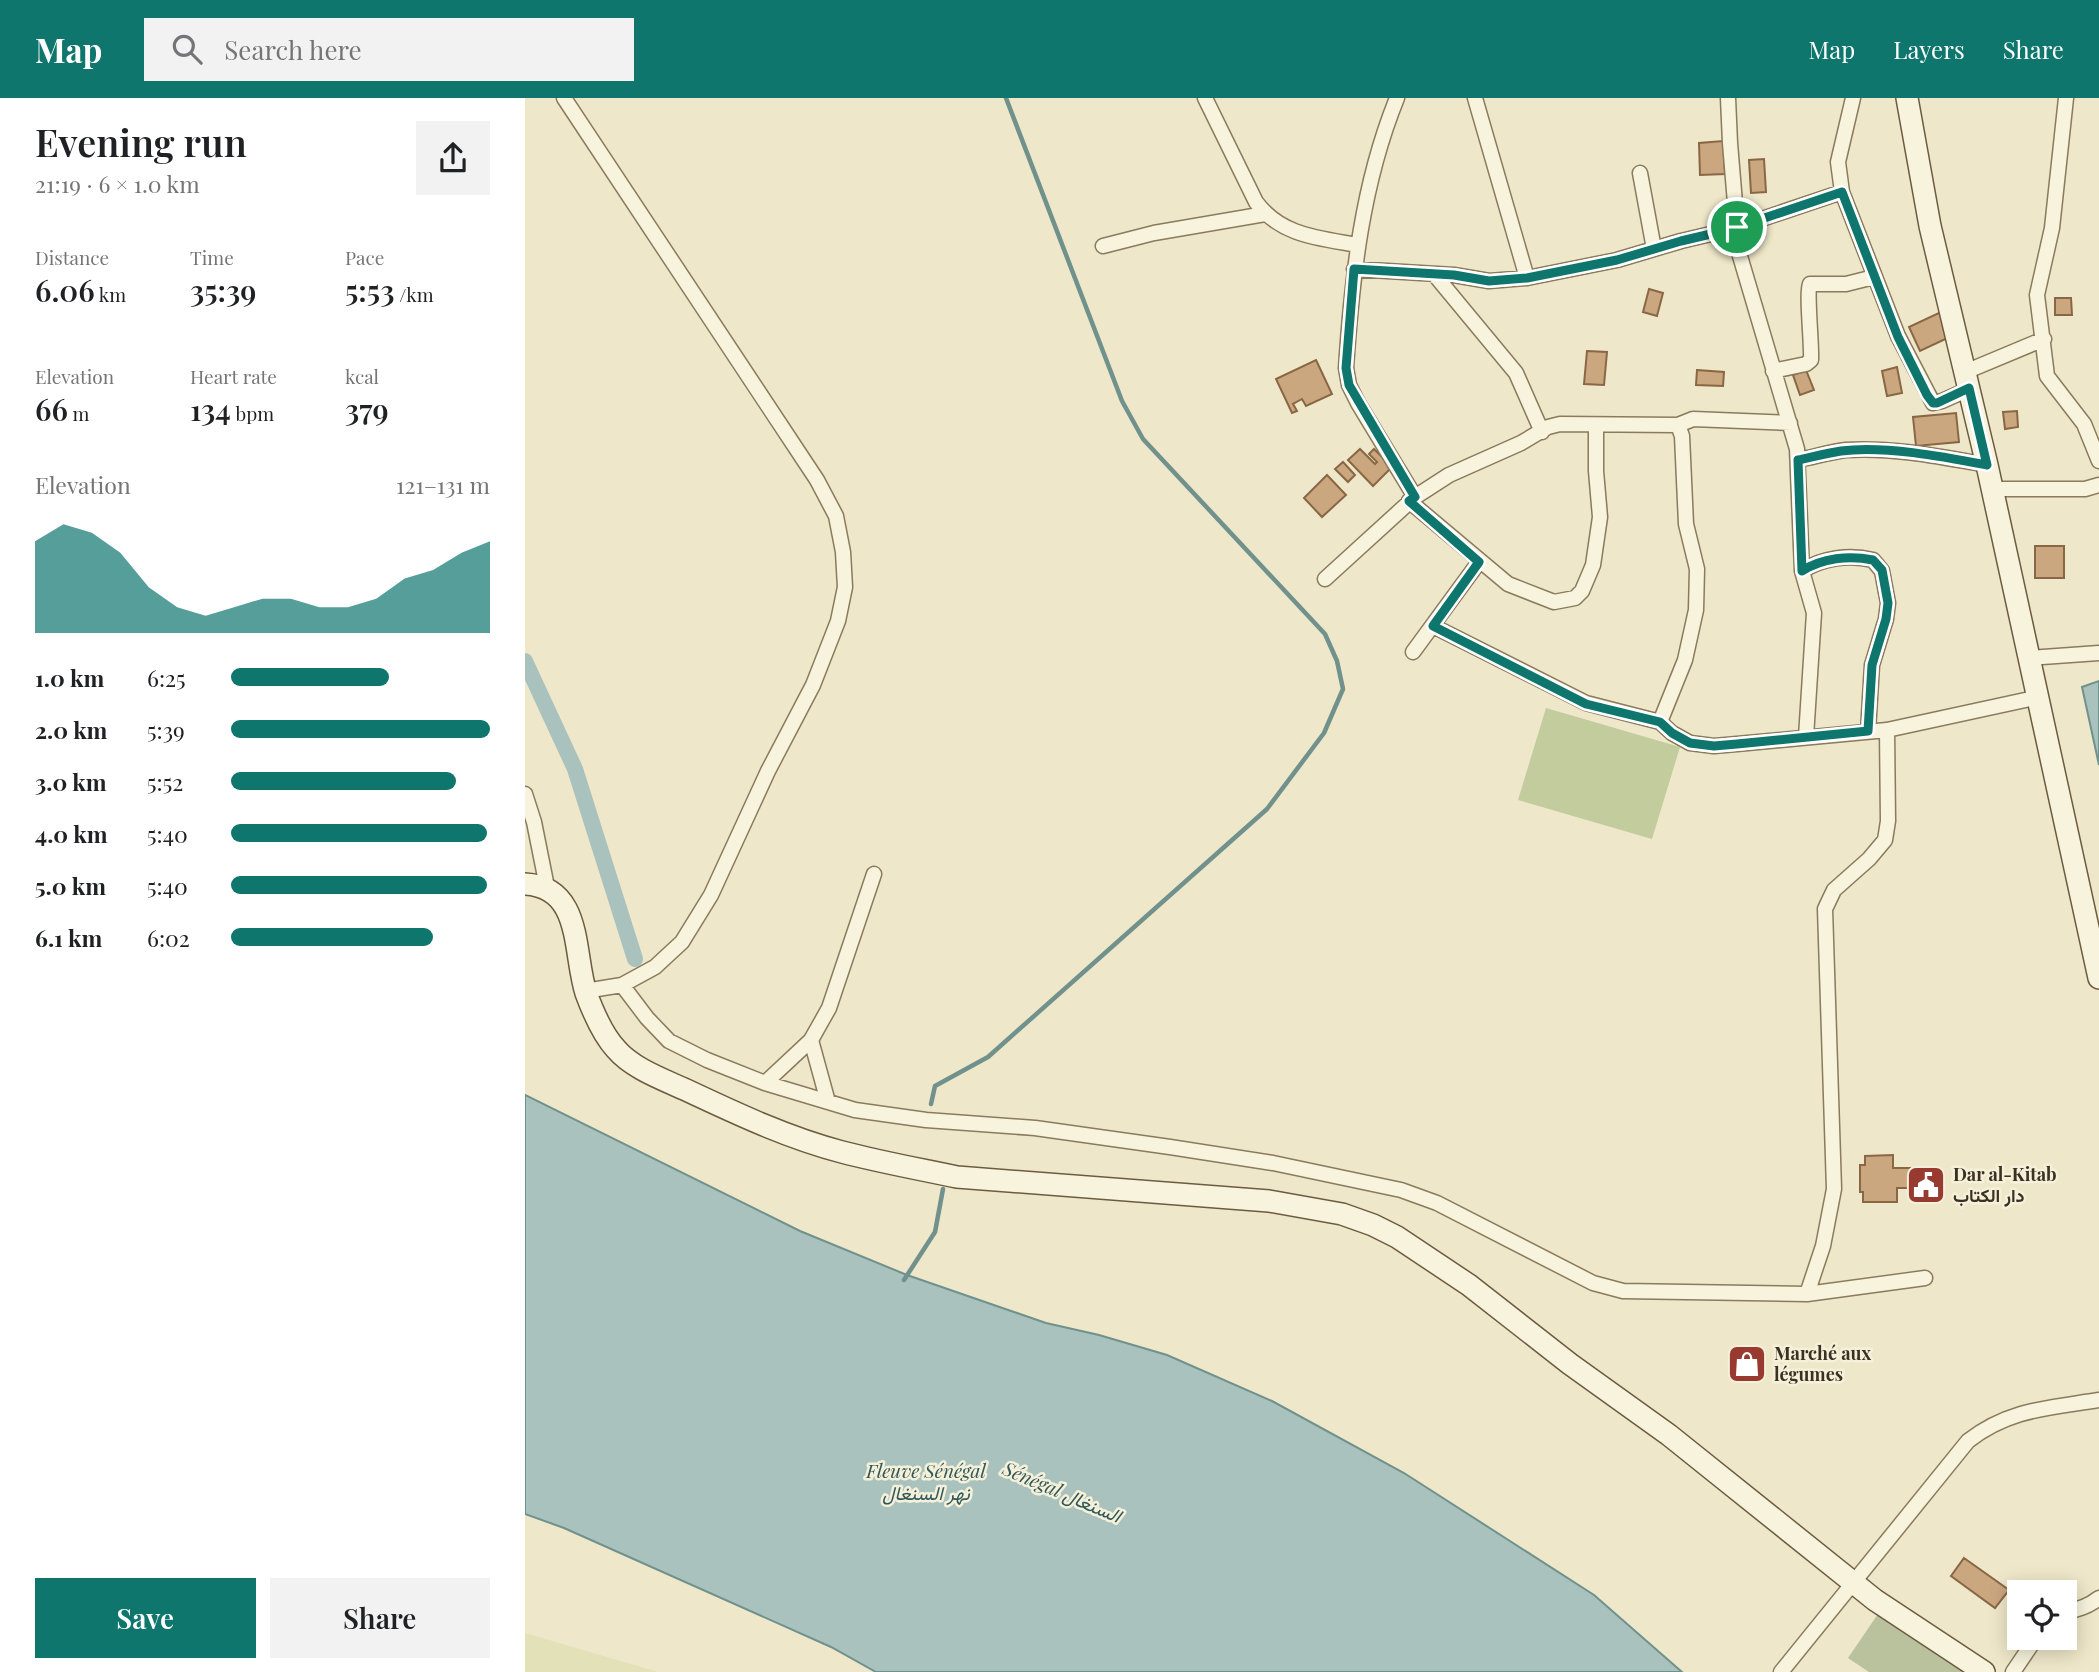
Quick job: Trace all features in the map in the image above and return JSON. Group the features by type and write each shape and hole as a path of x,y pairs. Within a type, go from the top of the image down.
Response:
{"street":[{"path":"564,98 817,480 836,516 843,552 845,587 838,621 813,685 768,771 711,895 682,942 655,967 622,985 585,991"},
{"path":"1205,98 1256,202 1265,214 1297,234 1358,245"},
{"path":"1397,98 1377,156 1358,245 1346,368 1349,385 1412,499 1479,562 1507,584 1554,602 1575,598 1582,591 1593,565 1600,517 1596,471 1597,425"},
{"path":"1475,98 1527,278"},
{"path":"1728,98 1735,228 1798,460 1802,571 1814,613 1806,737"},
{"path":"1853,98 1838,162 1842,192 1898,337 1933,403 1942,401 1967,380 2044,339"},
{"path":"1907,98 1930,226 1987,465 2099,978"},
{"path":"2066,98 2052,228 2037,295 2050,381 2094,429 2099,461"},
{"path":"1640,173 1654,249"},
{"path":"1354,269 1434,274 1489,281 1527,278 1607,262 1735,228 1842,192"},
{"path":"1103,246 1154,233 1265,214"},
{"path":"1434,274 1517,373 1542,432"},
{"path":"1773,371 1811,360 1807,289 1810,284 1846,284 1874,277"},
{"path":"1325,579 1412,499 1449,475 1509,449 1548,427 1560,424 1678,425 1693,419 1790,424"},
{"path":"1660,722 1685,660 1697,602 1696,564 1686,524 1682,436 1678,425"},
{"path":"1798,460 1843,451 1865,450 1936,456 1987,465"},
{"path":"1991,489 2085,489 2099,485"},
{"path":"1802,571 1819,562 1848,558 1873,560 1882,570 1887,590 1887,614 1872,665 1868,731"},
{"path":"1413,652 1479,562"},
{"path":"1433,626 1586,704 1660,722 1672,733 1690,743 1725,745 1887,730 2039,697"},
{"path":"2029,658 2099,653"},
{"path":"1807,1294 1823,1246 1833,1189 1825,909 1835,890 1869,859 1885,840 1888,821 1887,730"},
{"path":"525,794 534,822 547,887"},
{"path":"765,1083 811,1040 829,1008 874,874"},
{"path":"525,884 547,887 561,899 572,923 585,991 600,1026 617,1051 648,1072 769,1128 840,1152 957,1177 1269,1201 1342,1214 1373,1225 1397,1237 1469,1285 1570,1364 1669,1435 1875,1600 1985,1672"},
{"path":"622,985 669,1041 707,1060 765,1083 855,1110 926,1121 1035,1128 1170,1147 1273,1163 1401,1190 1437,1203 1593,1283 1623,1291 1807,1294 1925,1278"},
{"path":"811,1040 828,1102"},
{"path":"1780,1672 1968,1441 1987,1426 2021,1413 2099,1400"},
{"path":"2077,1610 2099,1598"},
{"path":"2013,1672 2028,1650"}],"shaded area":[{"path":"525,1633 658,1672 525,1672"}],"green space":[{"path":"1546,708 1680,747 1652,839 1518,800"},
{"path":"1878,1614 1966,1672 1869,1672 1848,1658"}],"water":[{"path":"2099,681 2099,765 2082,687"},
{"name":"Fleuve Sénégal نهر السنغال","path":"525,1095 800,1231 907,1275 1046,1323 1167,1355 1272,1401 1404,1473 1594,1595 1682,1672 876,1672 831,1647 564,1528 525,1514"}],"building":[{"path":"1723,141 1725,174 1700,175 1699,143"},
{"path":"1764,159 1766,192 1751,193 1749,160"},
{"path":"1649,289 1663,293 1657,316 1643,312"},
{"path":"2055,298 2071,298 2072,315 2055,315"},
{"path":"1943,311 1954,335 1920,351 1909,327"},
{"path":"1587,351 1607,352 1604,385 1584,384"},
{"path":"1316,360 1332,394 1306,406 1302,399 1293,404 1297,411 1292,413 1276,379"},
{"path":"1897,367 1902,393 1887,396 1882,371"},
{"path":"1697,370 1724,372 1723,386 1696,385"},
{"path":"1806,370 1814,390 1800,395 1793,375"},
{"path":"2017,411 2018,427 2005,429 2003,412"},
{"path":"1956,413 1959,442 1916,446 1913,417"},
{"path":"1360,449 1375,464 1377,462 1369,454 1374,449 1392,467 1373,486 1348,460"},
{"path":"1343,462 1355,475 1348,482 1335,469"},
{"path":"1327,475 1346,495 1322,517 1304,498"},
{"path":"2035,546 2064,546 2064,578 2035,578"},
{"path":"1893,1155 1893,1168 1910,1168 1910,1188 1897,1188 1897,1202 1863,1202 1863,1192 1860,1192 1860,1165 1865,1165 1865,1156"},
{"path":"1964,1558 2007,1589 2007,1593 1995,1608 1951,1576"}],"waterway":[{"path":"931,1104 935,1086 988,1057 1267,809 1324,733 1343,689 1337,661 1325,634 1143,439 1122,401 1006,98"},
{"path":"525,661 575,769 635,959"},
{"path":"904,1280 935,1232 943,1189"}],"place":[{"name":"Dar al-Kitab دار الكتاب","path":"1926,1185"},
{"name":"Marché aux légumes","path":"1747,1364"}],"route":[{"path":"1842,192 1852,224 1898,337 1927,395 1933,403 1937,403 1969,388 1987,465 1936,456 1857,450 1798,460 1802,571 1819,562 1839,558 1873,560 1882,570 1888,603 1872,665 1868,731 1714,746 1690,743 1672,733 1660,722 1586,704 1433,626 1479,562 1409,501 1415,497 1349,385 1346,368 1354,269 1454,275 1489,281 1527,278 1617,260 1737,227 1842,192"}],"water label":[{"name":"Sénégal السنغال","path":"1062,1492"}]}
